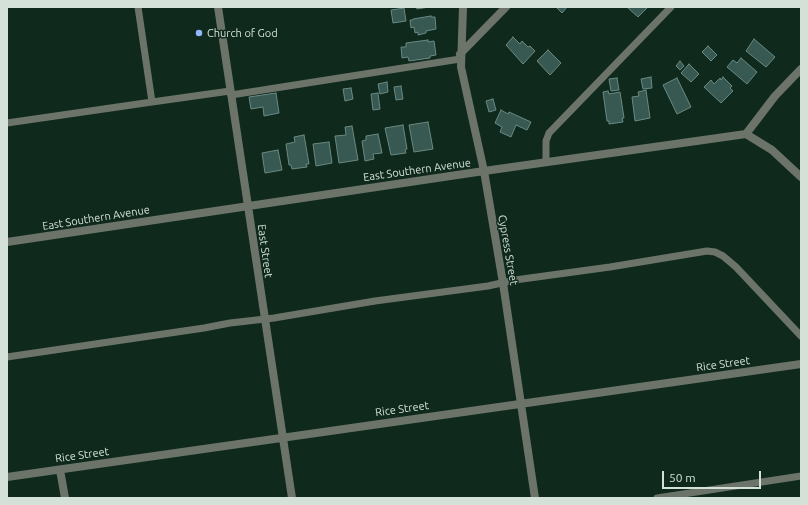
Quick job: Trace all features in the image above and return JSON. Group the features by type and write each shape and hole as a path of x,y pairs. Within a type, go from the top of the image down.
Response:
{"street":[{"name":"East Street","path":"218,7 292,498"},
{"name":"Cypress Street","path":"463,7 460,57 484,171 503,283 535,498"},
{"path":"460,57 506,7"},
{"path":"801,69 775,96 746,134 772,150 801,177"},
{"name":"East Southern Avenue","path":"7,242 484,171 746,134"},
{"name":"Rice Street","path":"7,477 801,364"},
{"path":"60,470 64,498"}],"lane":[{"path":"138,7 152,102"},
{"path":"546,162 546,141 549,133 671,7"},
{"path":"7,123 152,102 230,93 460,57"},
{"path":"7,357 375,301 488,286 707,251 715,252 723,256 736,267 801,336"},
{"path":"657,498 801,476"}],"building":[{"path":"416,7 429,7 417,9"},
{"path":"556,7 567,7 562,13"},
{"path":"627,7 646,7 647,8 638,17"},
{"path":"404,8 406,21 393,23 391,10"},
{"path":"431,16 435,17 436,29 426,31 426,33 418,35 418,32 415,33 414,27 411,28 410,20"},
{"path":"513,37 520,44 522,41 535,51 523,64 506,45"},
{"path":"754,39 775,57 766,67 746,51"},
{"path":"428,40 428,42 434,41 436,55 430,56 430,58 409,61 408,57 402,58 401,47 406,47 406,43"},
{"path":"708,46 717,55 711,61 702,52"},
{"path":"548,50 561,63 550,75 537,61"},
{"path":"741,58 757,72 747,84 727,67 733,60 737,63"},
{"path":"680,61 684,66 680,70 676,66"},
{"path":"689,64 699,74 691,82 681,73"},
{"path":"651,77 652,88 643,89 641,79"},
{"path":"723,77 732,86 730,88 733,91 721,103 704,87 711,80 714,84"},
{"path":"617,78 619,90 611,91 609,79"},
{"path":"677,78 691,107 677,114 663,85"},
{"path":"387,82 388,92 380,94 378,84"},
{"path":"401,86 403,99 396,100 394,87"},
{"path":"351,88 353,99 345,101 343,89"},
{"path":"646,90 650,118 635,121 632,97 639,96 638,92"},
{"path":"608,91 609,94 620,92 624,118 622,118 623,122 609,124 609,121 607,121 603,92"},
{"path":"276,93 279,113 264,116 263,107 251,109 249,97"},
{"path":"378,93 380,109 373,110 371,94"},
{"path":"493,99 496,110 489,112 486,101"},
{"path":"501,110 531,122 527,130 516,125 511,137 500,132 502,127 495,123"},
{"path":"428,122 433,149 414,152 409,125"},
{"path":"403,125 407,149 405,150 406,153 391,155 385,128"},
{"path":"352,126 358,160 339,163 335,136 346,135 345,127"},
{"path":"378,134 382,153 373,154 374,159 365,161 362,141 366,140 366,136"},
{"path":"304,135 309,164 306,164 307,167 292,169 291,165 289,165 286,144 295,142 294,137"},
{"path":"329,142 332,163 316,166 313,144"},
{"path":"278,150 282,170 265,173 262,153"}],"place":[{"name":"Church of God","path":"199,33"}]}
